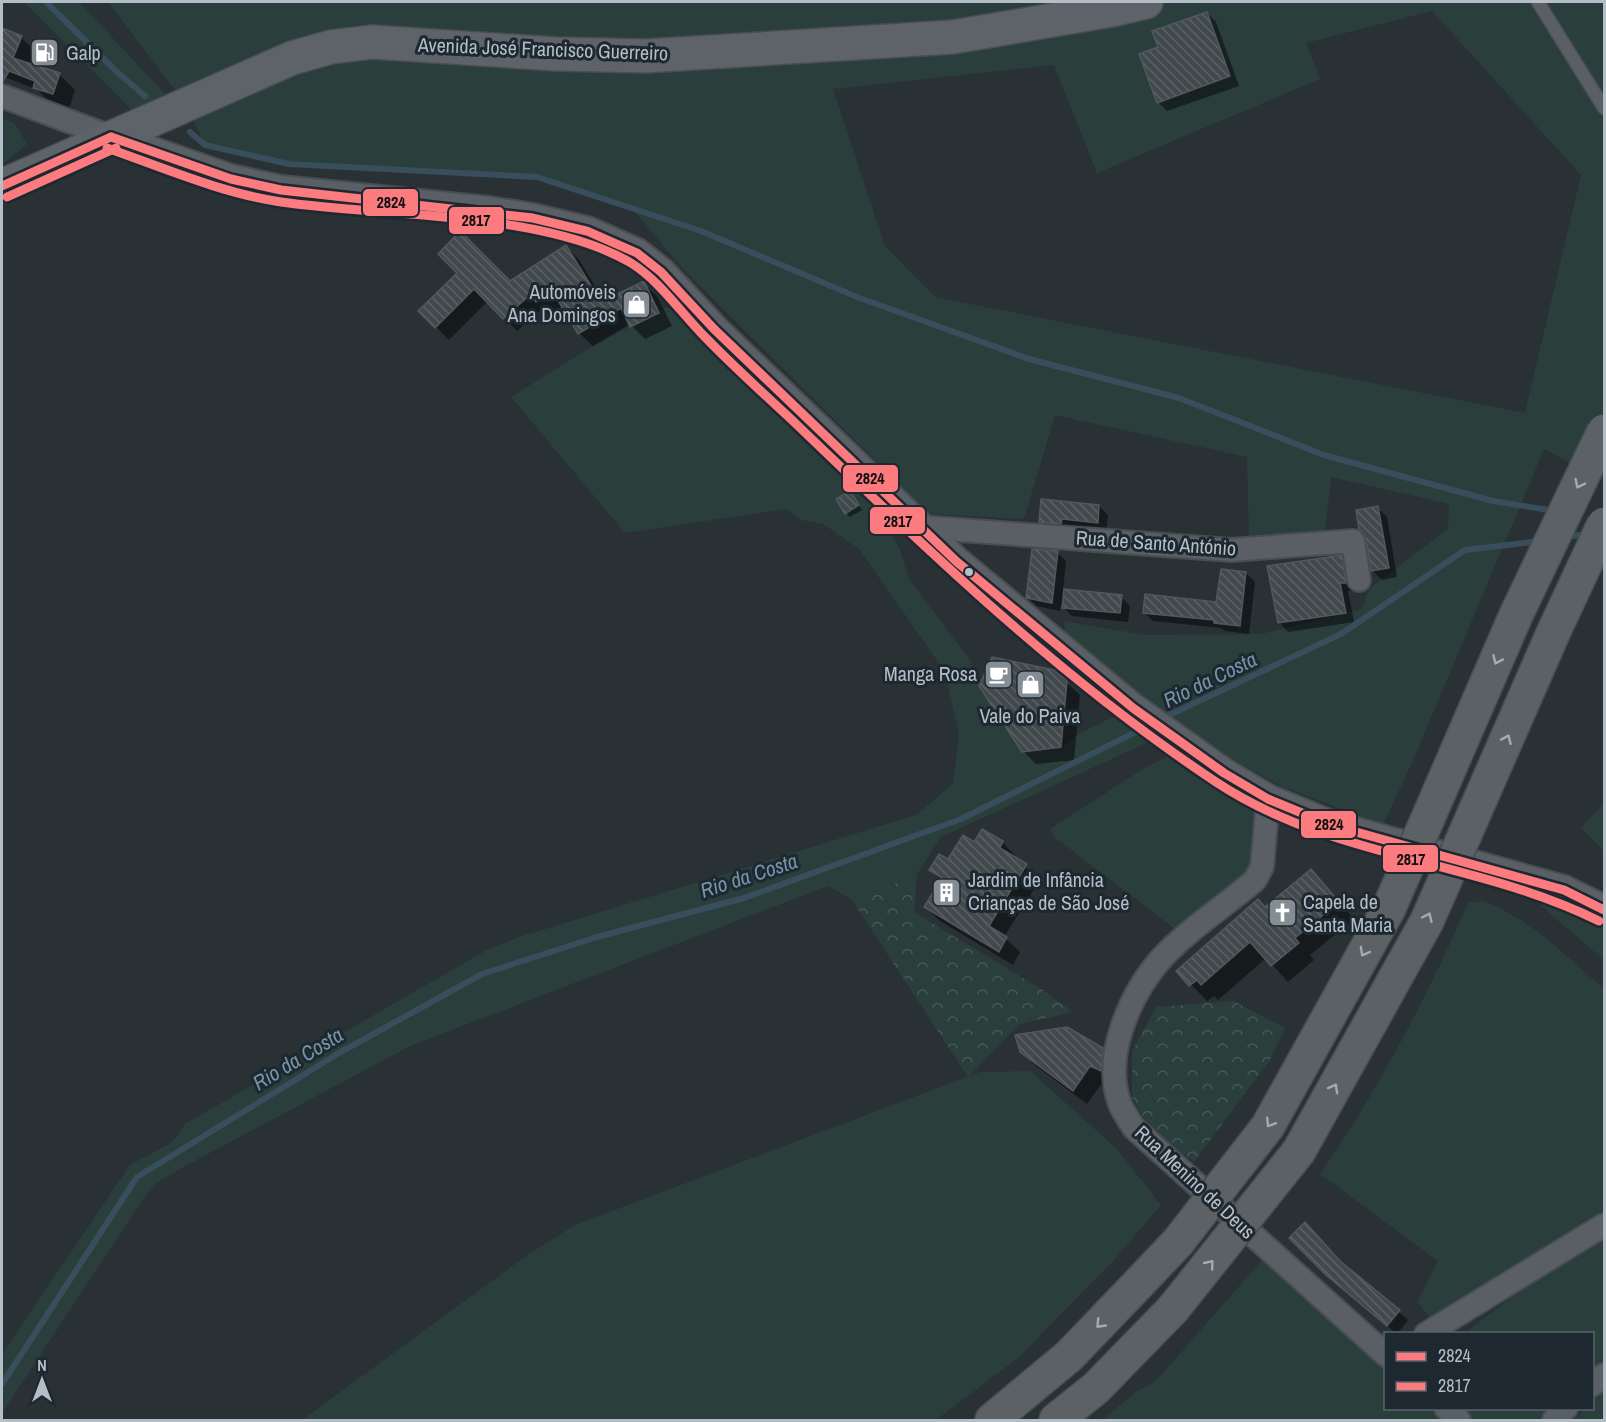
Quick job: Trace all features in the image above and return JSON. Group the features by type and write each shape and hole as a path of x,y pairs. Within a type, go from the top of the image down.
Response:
{"highway":[{"path":"992,1420 1069,1356 1178,1242 1268,1126 1383,918 1516,615 1605,431"},
{"path":"1056,1420 1096,1388 1173,1309 1299,1151 1427,921 1554,631 1605,524"}],"main road":[{"name":"Avenida José Francisco Guerreiro","path":"2,186 292,58 331,47 372,42 556,54 646,56 952,37 1112,10 1146,2"}],"street":[{"path":"2,96 241,181 281,190 489,211 533,218 587,231 637,253 661,272 714,329 920,527 991,591 1165,732 1268,799 1331,825 1564,890 1605,910"},
{"name":"Rua de Santo António","path":"920,527 1231,550 1353,541 1359,580"},
{"name":"Rua Menino de Deus","path":"1268,799 1262,867 1255,880 1161,958 1143,982 1124,1020 1116,1047 1119,1103 1134,1128 1384,1353"},
{"path":"1429,1332 1605,1225"}],"lane":[{"path":"1538,2 1605,108"}],"green space":[{"path":"24,2 79,2 165,94 132,110"},
{"path":"108,2 1604,2 1604,480 1544,449 1412,763 1383,825 1283,787 1188,736 1066,639 1064,621 1145,635 1261,634 1362,609 1369,589 1448,529 1449,504 1331,477 1325,531 1249,542 1247,457 1055,415 1024,519 929,514 682,268 632,208 537,177 289,164 205,145 185,103","holes":["1432,11 1581,175 1525,413 935,297 885,246 833,89 1054,65 1097,173 1320,79 1306,43"]},
{"path":"2,118 14,123 27,144 2,165"},
{"path":"667,307 690,324 748,385 860,491 882,516 900,550 909,579 969,659 979,686 1022,752 1061,747 1082,732 1119,714 1153,740 941,837 917,874 852,900 828,886 410,1046 178,1170 157,1183 145,1196 2,1413 2,1354 130,1165 169,1144 178,1136 185,1124 485,951 519,937 916,815 953,784 959,735 945,672 859,549 823,524 801,520 786,509 625,533 511,397 588,349"},
{"path":"1169,756 1254,811 1256,845 1247,873 1184,929 1174,928 1053,836 1050,829 1143,769"},
{"path":"1604,803 1604,851 1581,828"},
{"path":"917,874 914,912 1041,989 1073,1012 1020,1024 968,1077 852,900"},
{"path":"1544,898 1570,905 1604,926 1604,960 1541,906"},
{"path":"1483,901 1517,917 1604,989 1604,1212 1585,1228 1431,1318 1417,1302 1438,1261 1320,1174 1342,1142 1401,1042 1468,903"},
{"path":"1233,1001 1285,1028 1270,1060 1194,1162 1150,1129 1132,1097 1132,1051 1156,1007"},
{"path":"1030,1071 1116,1148 1161,1205 1115,1259 1018,1358 936,1420 302,1420 526,1256 575,1225 980,1072"},
{"path":"1604,1239 1604,1363 1594,1373 1594,1332 1467,1332 1514,1295"},
{"path":"1263,1259 1384,1367 1384,1410 1433,1410 1446,1420 1102,1420 1137,1391 1156,1381"},
{"path":"1604,1389 1604,1420 1574,1420 1583,1410 1594,1410 1594,1399"},
{"path":"1462,1410 1554,1410 1541,1420 1473,1420"}],"building":[{"path":"1207,12 1230,76 1157,103 1139,54 1158,47 1152,31"},
{"path":"2,28 22,36 13,58 60,73 53,94 33,88 35,81 9,71 2,83"},
{"path":"460,231 510,281 566,245 601,302 644,281 659,313 630,327 621,308 578,334 553,292 536,302 531,294 503,319 474,289 435,328 418,311 457,273 438,254"},
{"path":"850,491 859,505 845,514 836,499"},
{"path":"1041,499 1099,505 1098,523 1062,519 1061,524 1039,522"},
{"path":"1378,506 1389,568 1371,571 1366,539 1359,529 1356,510"},
{"path":"1032,549 1058,551 1052,603 1026,598"},
{"path":"1342,555 1346,583 1340,583 1346,613 1278,623 1267,566"},
{"path":"1221,569 1246,572 1240,626 1214,623 1214,620 1143,613 1145,594 1216,602"},
{"path":"1064,589 1122,595 1120,613 1062,608"},
{"path":"992,657 1054,670 1067,681 1061,747 1022,752 979,686"},
{"name":"Jardim de Infância Crianças de São José","path":"982,829 1003,841 1000,848 1027,864 989,926 1007,937 999,952 924,907 942,878 929,870 939,854 948,859 963,835 974,842"},
{"name":"Capela de Santa Maria","path":"1311,869 1339,902 1295,938 1299,943 1271,966 1250,942 1201,985 1197,980 1189,986 1176,971 1258,899 1265,907"},
{"path":"1067,1027 1103,1048 1101,1071 1090,1066 1073,1091 1020,1052 1015,1035"},
{"path":"1305,1222 1340,1261 1400,1310 1387,1326 1326,1275 1289,1238"}],"waterway":[{"path":"46,2 118,73 145,96"},
{"path":"190,132 205,145 289,164 537,177 701,231 857,297 1029,359 1179,398 1324,455 1493,501 1555,511"},
{"name":"Rio da Costa","path":"1565,537 1587,534"},
{"name":"Rio da Costa","path":"1163,718 1341,634 1465,550 1540,541"},
{"name":"Rio da Costa","path":"2,1384 137,1177 339,1053 482,974 597,937 744,898 961,819 1146,727"}],"transit line":[{"name":"2824","path":"111,137 231,179 281,190 533,218 587,231 637,253 661,272 714,329 957,562 1133,708 1224,773 1268,799 1331,825 1564,890 1604,910"},
{"name":"2824","path":"2,186 111,137"},
{"name":"2817","path":"107,148 193,179 259,198 322,207 508,225 554,234 595,246 631,263 661,288 696,328 737,369 996,611 1103,700 1216,782 1261,808 1308,828 1356,844 1504,884 1599,921"},
{"name":"2817","path":"7,197 116,148"}],"place":[{"name":"Galp","path":"45,53"},
{"name":"Automóveis Ana Domingos","path":"637,304"},
{"name":"Manga Rosa","path":"998,674"},
{"name":"Vale do Paiva","path":"1030,685"},
{"name":"Jardim de Infância Crianças de São José","path":"947,892"},
{"name":"Capela de Santa Maria","path":"1282,913"}]}
